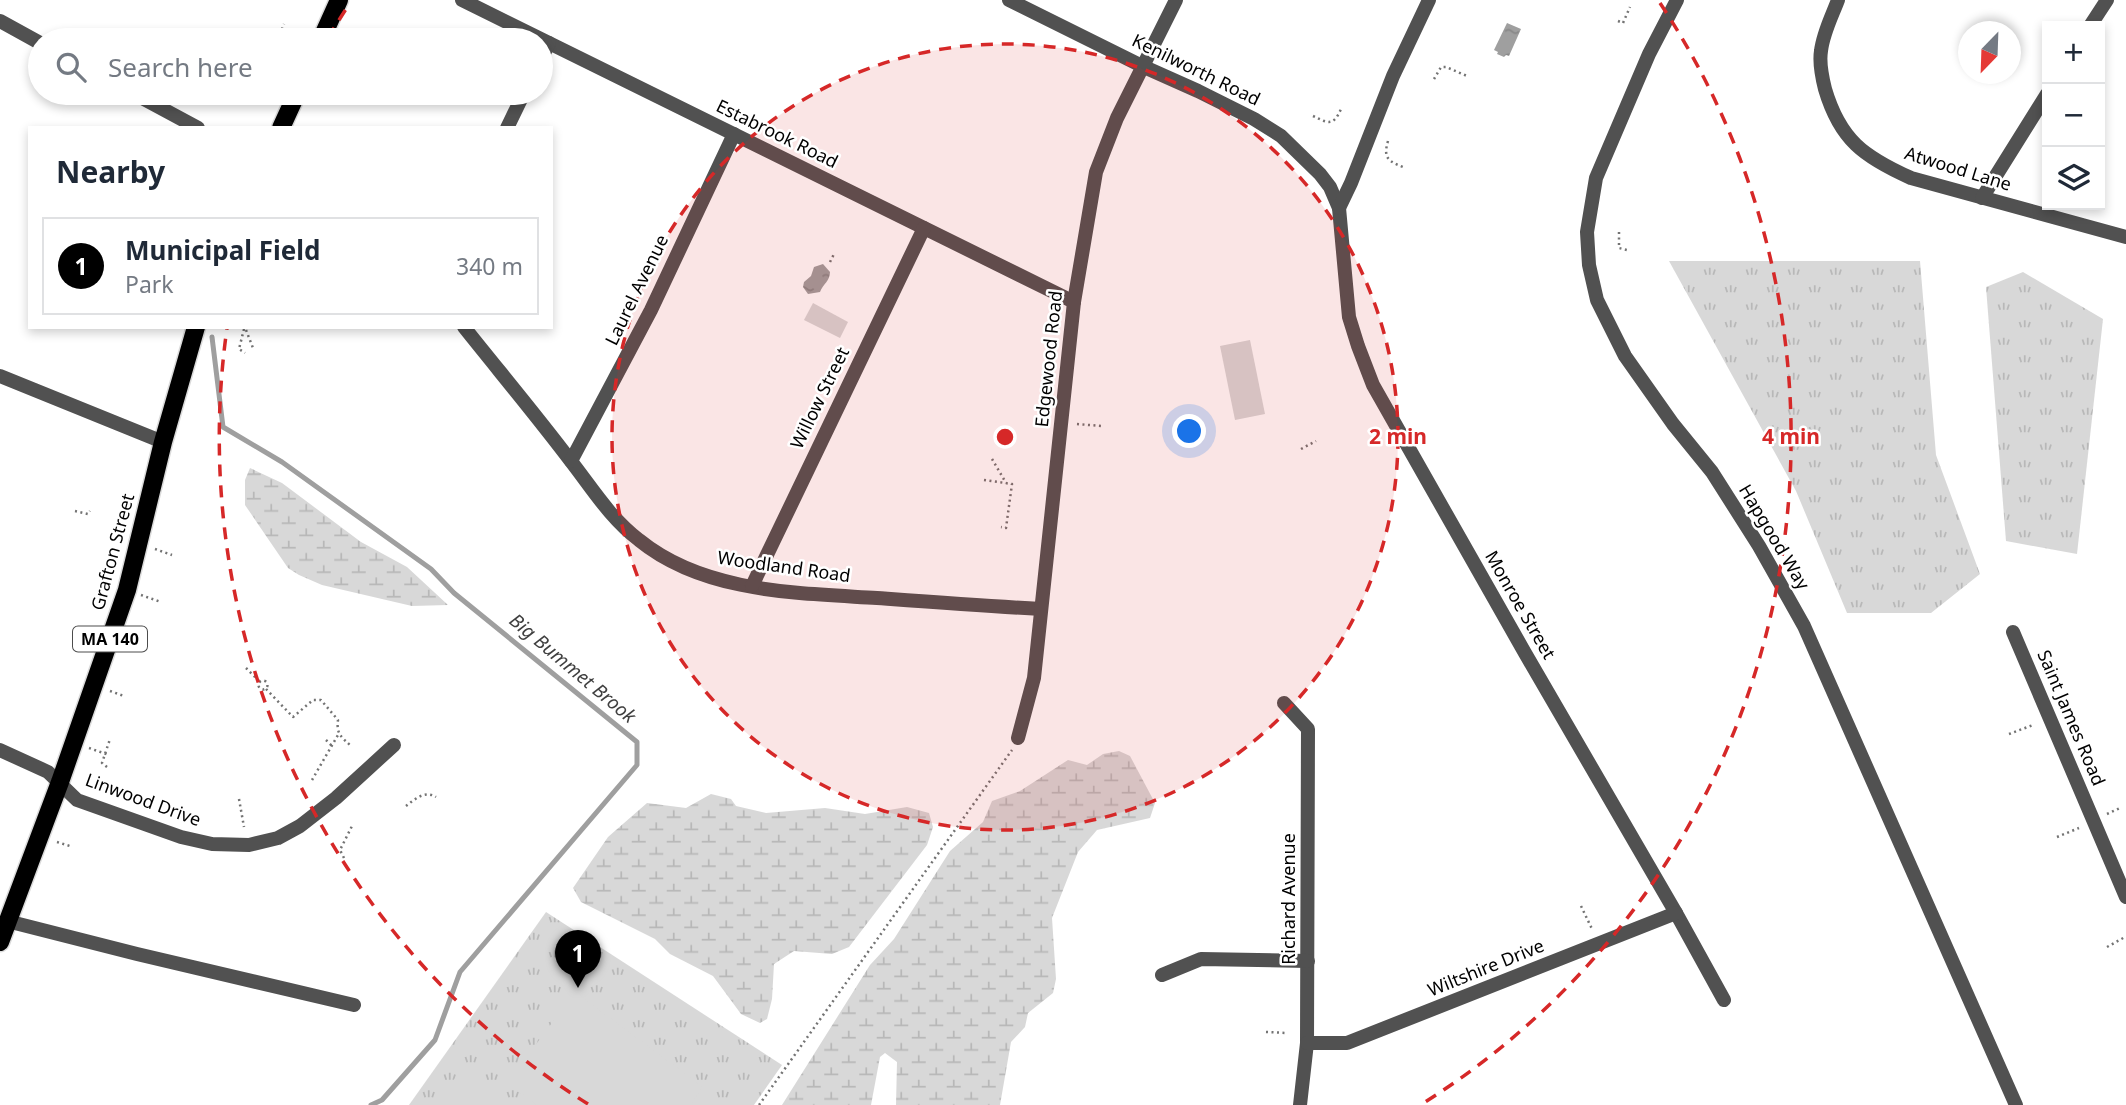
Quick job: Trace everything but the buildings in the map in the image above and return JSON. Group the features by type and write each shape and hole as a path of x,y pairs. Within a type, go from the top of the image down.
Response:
{"main road":[{"path":"326,28 339,0"},
{"path":"282,126 292,105"},
{"name":"Grafton Street","path":"0,940 60,782 127,590 163,442 195,329"}],"street":[{"name":"Estabrook Road","path":"462,0 519,28"},
{"name":"Kenilworth Road","path":"1009,0 1221,102 1281,136 1320,174 1330,187 1339,208"},
{"name":"Edgewood Road","path":"1018,737 1034,678 1074,302 1096,172 1117,118 1176,0"},
{"path":"1339,208 1393,76 1429,0"},
{"name":"Hapgood Way","path":"1677,0 1649,54 1596,178 1587,232 1589,265 1597,300 1625,356 1673,424 1712,472 1759,546 1804,626 2017,1105"},
{"name":"Atwood Lane","path":"1839,0 1820,52 1822,75 1832,112 1842,129 1863,152 1911,178 2126,237"},
{"path":"2093,21 2107,0"},
{"path":"0,21 28,36"},
{"name":"Estabrook Road","path":"553,45 1074,302"},
{"path":"1982,198 2042,102"},
{"path":"155,105 194,126"},
{"path":"508,126 518,105"},
{"name":"Laurel Avenue","path":"571,461 650,310 734,134"},
{"name":"Monroe Street","path":"1339,208 1349,317 1357,346 1373,384 1724,1000"},
{"name":"Willow Street","path":"752,586 924,228"},
{"name":"Woodland Road","path":"466,329 571,461 603,506 638,540 684,568 712,578 807,593 1041,610"},
{"path":"0,376 163,442"},
{"name":"Saint James Road","path":"2013,632 2126,897"},
{"name":"Richard Avenue","path":"1284,703 1308,729 1307,1043 1300,1105"},
{"name":"Linwood Drive","path":"0,750 42,768 78,800 181,837 212,844 249,845 278,838 300,826 336,798 394,745"},
{"name":"Wiltshire Drive","path":"1307,1043 1348,1043 1676,913"},
{"path":"7,921 354,1006"},
{"path":"1161,975 1201,959 1308,961"}],"path":[{"path":"1618,21 1623,23 1630,7"},
{"path":"282,28 284,24"},
{"path":"1434,79 1441,68 1446,67 1467,76"},
{"path":"1313,116 1332,122 1337,119 1341,109"},
{"path":"1388,141 1385,152 1387,158 1403,167"},
{"path":"1619,232 1619,248 1627,250"},
{"path":"830,262 834,254"},
{"path":"245,353 239,349 245,330 253,348"},
{"path":"1061,422 1101,426"},
{"path":"1301,449 1316,441"},
{"path":"992,458 1006,483"},
{"path":"984,481 1012,484 1006,528 1001,527"},
{"path":"75,511 88,514 90,511"},
{"path":"153,548 172,555"},
{"path":"141,595 161,602"},
{"path":"246,668 260,682 259,688 266,689 293,717 313,700 321,700 338,720 339,734 352,747"},
{"path":"110,691 124,696"},
{"path":"2009,734 2033,725"},
{"path":"312,780 339,734"},
{"path":"759,1105 1011,751 1018,737"},
{"path":"107,767 102,763 107,755 110,739"},
{"path":"326,740 331,746"},
{"path":"89,748 107,755"},
{"path":"406,806 421,796 429,794 436,797"},
{"path":"239,799 244,827"},
{"path":"2103,816 2120,808"},
{"path":"344,858 340,850 352,826"},
{"path":"2057,836 2079,828"},
{"path":"54,841 70,846"},
{"path":"1581,906 1592,929"},
{"path":"2107,947 2126,937"},
{"path":"1266,1032 1287,1033"}],"green space":[{"path":"1669,261 1920,261 1936,455 1980,574 1931,613 1847,613 1796,491"},
{"path":"2023,272 2103,319 2077,554 2006,541 1986,287"},
{"path":"813,303 848,322 840,338 804,320"},
{"path":"1250,340 1265,414 1235,420 1220,346"},
{"path":"250,468 282,483 361,542 407,567 448,605 412,606 322,585 288,568 245,505 245,480"},
{"path":"1119,751 1130,756 1155,803 1150,818 1097,830 1078,852 1052,918 1056,979 1053,993 1028,1013 1025,1027 1011,1042 1000,1105 896,1105 897,1062 885,1053 880,1057 871,1105 782,1105 870,965 894,939 950,851 983,822 992,801 1020,791 1068,760 1087,765 1103,754"},
{"path":"711,794 731,799 736,806 766,813 825,808 865,814 907,807 929,813 933,827 927,845 849,947 832,954 794,951 774,964 772,999 767,1019 760,1023 741,1014 713,976 670,954 655,939 581,902 573,888 608,837 647,803 686,808"},
{"path":"546,912 782,1065 754,1105 409,1105"},
{"path":"575,992 703,1087 690,1105 537,1105 507,1083"},
{"path":"461,1071 503,1105 433,1105"}],"water":[{"path":"1507,23 1521,29 1509,56 1504,57 1494,50"},
{"path":"823,264 830,272 829,278 820,292 808,294 803,287 804,282 811,276 814,267"}],"waterway":[{"name":"Big Bummet Brook","path":"212,337 223,427 282,462 431,569 454,593 637,742 637,765 460,972 435,1040 382,1100 371,1105"}],"place":[{"name":"Municipal Field","path":"578,988"}]}
